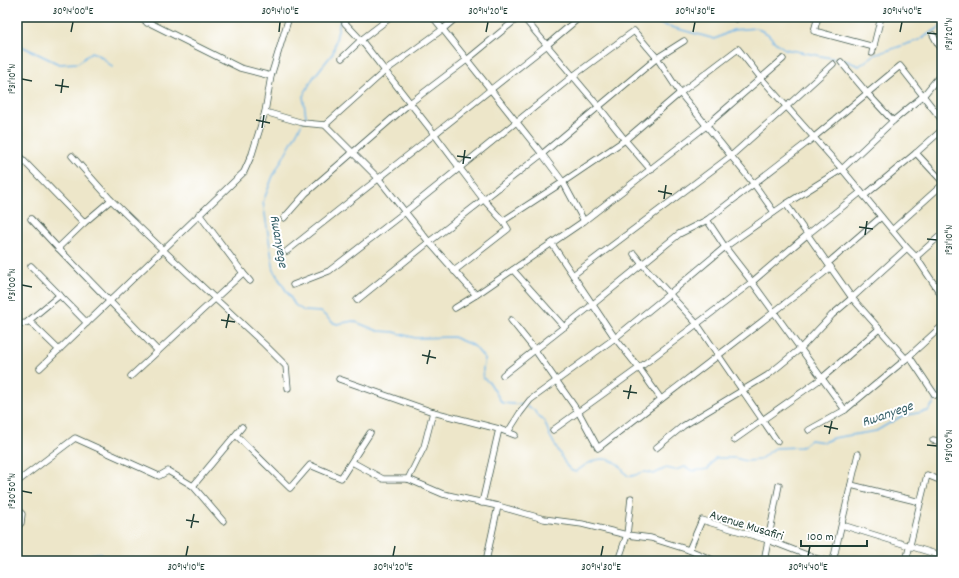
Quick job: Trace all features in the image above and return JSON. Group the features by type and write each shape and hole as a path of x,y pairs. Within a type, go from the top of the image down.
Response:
{"street":[{"path":"138,17 147,23 240,68 271,76"},
{"path":"147,23 151,17"},
{"path":"40,368 244,172 252,154 265,112 271,76 289,17"},
{"path":"342,58 361,40 391,17"},
{"path":"434,17 492,89 563,182 584,221"},
{"path":"325,125 385,71 443,29 457,17"},
{"path":"284,218 306,193 352,152 410,103 468,59 519,17"},
{"path":"523,17 548,45 651,170"},
{"path":"287,251 548,45 580,17"},
{"path":"818,17 814,31 873,50 881,17"},
{"path":"914,17 920,17"},
{"path":"345,23 361,40 435,134 483,199 503,221 508,229 454,271"},
{"path":"293,285 329,271 405,212 573,76 634,31 657,58 680,93 754,184 774,212"},
{"path":"933,35 942,51"},
{"path":"357,300 483,199 542,154 657,58 684,42"},
{"path":"503,221 625,140 680,93 738,49 761,78 842,169 916,257 942,296"},
{"path":"455,308 476,296 584,221 706,126 783,59"},
{"path":"841,62 893,121"},
{"path":"573,275 730,156 832,64"},
{"path":"503,375 679,234 707,220 754,184 813,138 900,66 942,120"},
{"path":"508,432 530,400 615,338 725,247 786,204 842,169 893,121 923,96 942,72"},
{"path":"265,112 302,123 325,125 378,178 429,242 476,296"},
{"path":"553,430 579,413 640,368 752,282 808,234 916,153 942,130"},
{"path":"916,153 942,181"},
{"path":"17,154 84,223"},
{"path":"72,156 111,200 286,366 288,388"},
{"path":"892,230 942,185"},
{"path":"58,248 111,200"},
{"path":"786,204 852,298 907,358 935,395"},
{"path":"199,214 250,281"},
{"path":"511,320 557,380 579,413 598,448 775,312 881,217"},
{"path":"31,219 158,351"},
{"path":"707,220 725,247 775,312 845,410"},
{"path":"916,257 942,234"},
{"path":"552,244 615,338 640,368 661,399"},
{"path":"656,448 682,426 768,375 801,348 832,315 907,248"},
{"path":"634,254 697,324 777,441"},
{"path":"31,266 87,323"},
{"path":"513,270 564,327"},
{"path":"132,376 243,273"},
{"path":"936,286 942,281"},
{"path":"17,324 26,323 60,295"},
{"path":"29,320 60,350"},
{"path":"809,430 845,410 907,358 942,326"},
{"path":"734,440 822,378 879,329"},
{"path":"339,379 433,412 515,435"},
{"path":"408,479 424,447 433,412"},
{"path":"193,486 242,427"},
{"path":"482,503 498,429"},
{"path":"236,435 290,488 310,465 341,478 370,433"},
{"path":"17,482 75,438 159,476 168,471 193,486 223,521"},
{"path":"933,440 942,442"},
{"path":"833,561 858,454"},
{"path":"352,462 383,479 408,479 443,494 498,506 544,519 582,524 627,535 651,538 689,550 715,561"},
{"path":"906,561 927,475 942,481"},
{"path":"764,561 779,485"},
{"path":"851,485 920,502"},
{"path":"618,561 627,535 632,498"},
{"path":"486,561 498,506"},
{"path":"17,510 22,514 21,523 17,526"},
{"name":"Avenue Musafiri","path":"689,550 702,520 768,540 817,560 828,561"},
{"path":"842,525 942,556"}],"waterway":[{"name":"Rwanyege","path":"303,122 306,116 303,96 313,78 333,53 340,21 339,17"},
{"path":"634,17 715,39 733,30 756,28 768,34 776,43 785,49 847,61 859,66 874,55 919,40 942,26"},
{"path":"17,44 59,64 78,63 92,52 102,57 112,67"},
{"name":"Rwanyege","path":"301,125 273,176 263,202 274,271 295,305 304,311 321,312 332,322 337,324 353,321 378,331 394,332 415,338 453,337 474,346 485,359 483,378 490,383 502,403 524,405"},
{"name":"Rwanyege","path":"527,407 534,410 538,417 544,420 550,436 566,465 572,471 576,472 591,462 608,459 619,465 626,474 633,476 643,472 654,474 666,468 675,470 685,467 693,471 708,469 715,458 735,458 746,461 759,460 775,448 801,447 810,440 824,442 833,438 876,431 902,416 928,411 942,387"},
{"path":"81,561 93,554 100,553 106,558 120,561"}]}
